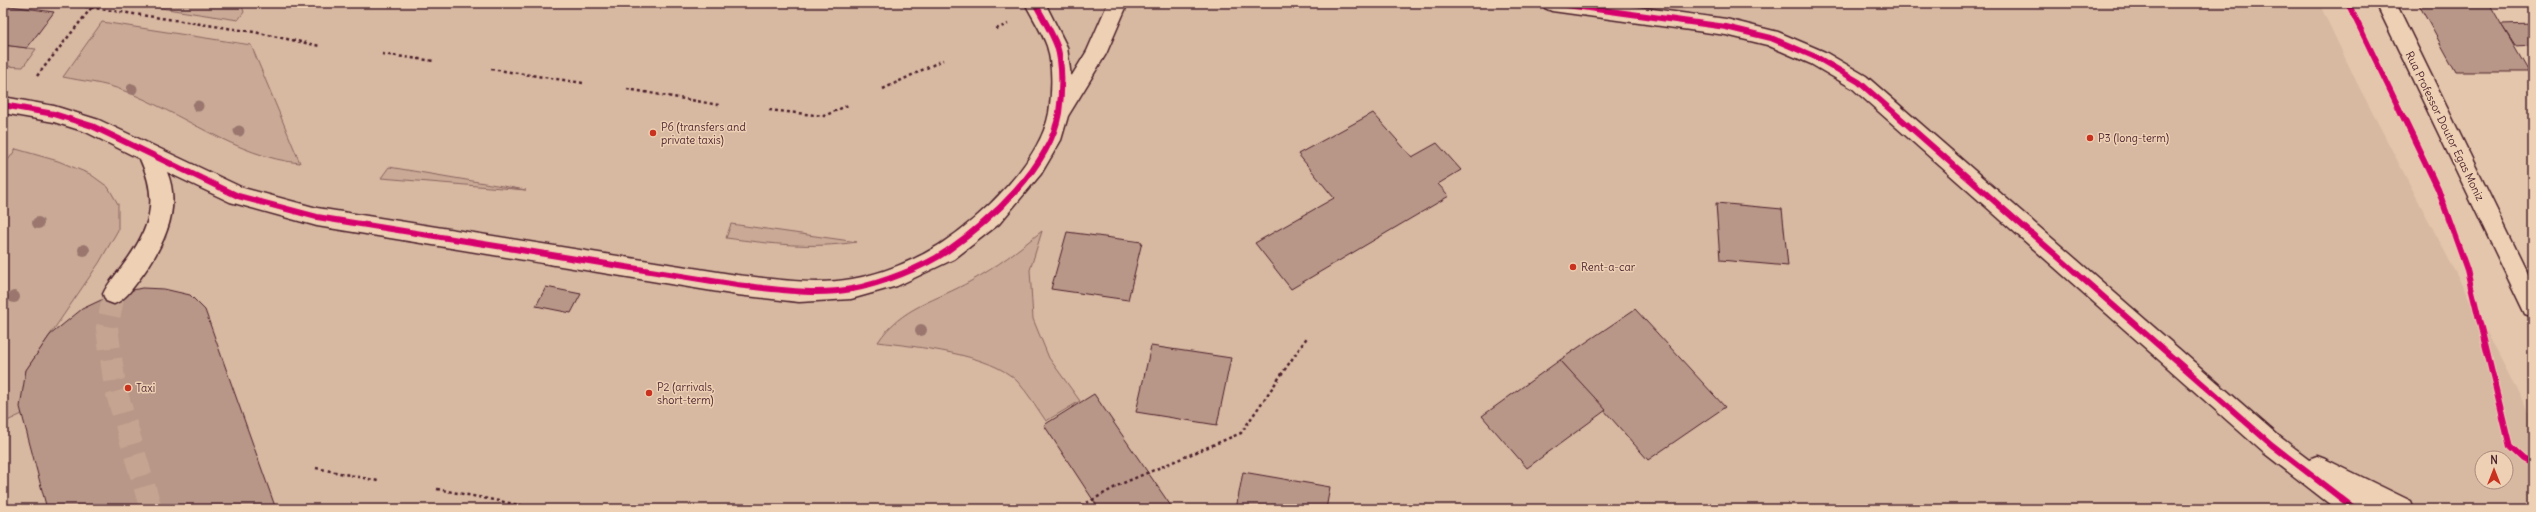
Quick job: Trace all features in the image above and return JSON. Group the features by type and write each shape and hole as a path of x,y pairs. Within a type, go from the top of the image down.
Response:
{"street":[{"path":"6,106 54,114 92,126 238,196 317,217 436,235 730,284 799,292 851,288 889,279 946,252 991,217 1034,168 1051,140 1059,113 1061,78 1057,47 1035,3"},
{"path":"1059,113 1096,54 1118,3"},
{"path":"1552,3 1726,27 1771,38 1818,58 1859,82 2272,445 2355,509"},
{"name":"Rua Professor Doutor Egas Moniz","path":"2386,3 2533,307"},
{"path":"114,294 139,263 156,234 162,189 148,152"},
{"path":"2272,445 2329,509"},
{"path":"2272,445 2402,509"}],"path":[{"path":"61,3 254,32 320,46"},
{"path":"37,76 92,7"},
{"path":"996,29 1008,24"},
{"path":"382,54 434,61"},
{"path":"883,88 943,60"},
{"path":"490,70 583,83"},
{"path":"627,88 719,105"},
{"path":"769,110 824,116 848,105"},
{"path":"1076,509 1121,484 1241,433 1308,336"},
{"path":"316,468 378,481"},
{"path":"437,489 540,509"}],"shaded area":[{"path":"3,3 2319,3 2357,83 2533,421 2533,509 3,509"},
{"path":"128,3 241,3 244,12 238,20"},
{"path":"102,22 251,45 300,163 276,159 231,143 144,99 122,90 63,77"},
{"path":"3,45 36,49 23,67 3,66"},
{"path":"16,149 58,161 90,174 108,187 118,204 118,230 99,263 26,370 22,414 3,423 3,167"},
{"path":"389,167 526,190 381,178"},
{"path":"731,224 857,242 823,245 792,245 726,238"},
{"path":"1042,231 1030,270 1033,319 1049,358 1080,401 1046,421 1017,381 1005,371 971,358 951,353 878,342 887,330 908,313 981,276 1008,258"}],"building":[{"path":"2418,3 2489,3 2529,72 2456,72"},
{"path":"3,5 54,12 27,48 3,45"},
{"path":"2533,23 2533,45 2515,46 2501,24"},
{"path":"1373,113 1412,157 1437,143 1461,170 1438,184 1449,196 1291,289 1255,243 1334,198 1298,154"},
{"path":"1716,203 1782,209 1788,266 1720,260"},
{"path":"1067,232 1142,242 1128,300 1051,289"},
{"path":"546,287 581,294 571,313 536,306"},
{"name":"Taxi","path":"142,288 164,289 190,295 205,310 276,509 47,509 20,407 26,370 50,335 82,309 114,294"},
{"path":"1635,309 1725,407 1648,460 1560,360"},
{"path":"1151,346 1231,358 1217,425 1136,412"},
{"path":"1560,360 1606,410 1527,468 1482,416"},
{"path":"1094,394 1173,509 1099,509 1044,425"},
{"path":"1243,472 1330,487 1326,509 1236,509"}],"tunnel":[{"path":"114,294 107,328 115,387 151,509"}],"cycle path":[{"path":"3,105 54,114 92,126 238,196 317,217 436,235 737,285 799,292 851,289 889,279 946,252 991,217 1034,168 1051,140 1059,113 1061,78 1057,47 1035,3"},
{"path":"1552,3 1726,27 1771,38 1818,58 1859,82 2272,445 2355,509"},
{"path":"2348,3 2438,189 2467,270 2510,447 2523,459 2533,464"}],"place":[{"name":"P6 (transfers and private taxis)","path":"653,133"},
{"name":"P3 (long-term)","path":"2090,138"},
{"name":"Rent-a-car","path":"1573,267"},
{"name":"Taxi","path":"128,388"},
{"name":"P2 (arrivals, short-term)","path":"649,393"}]}
